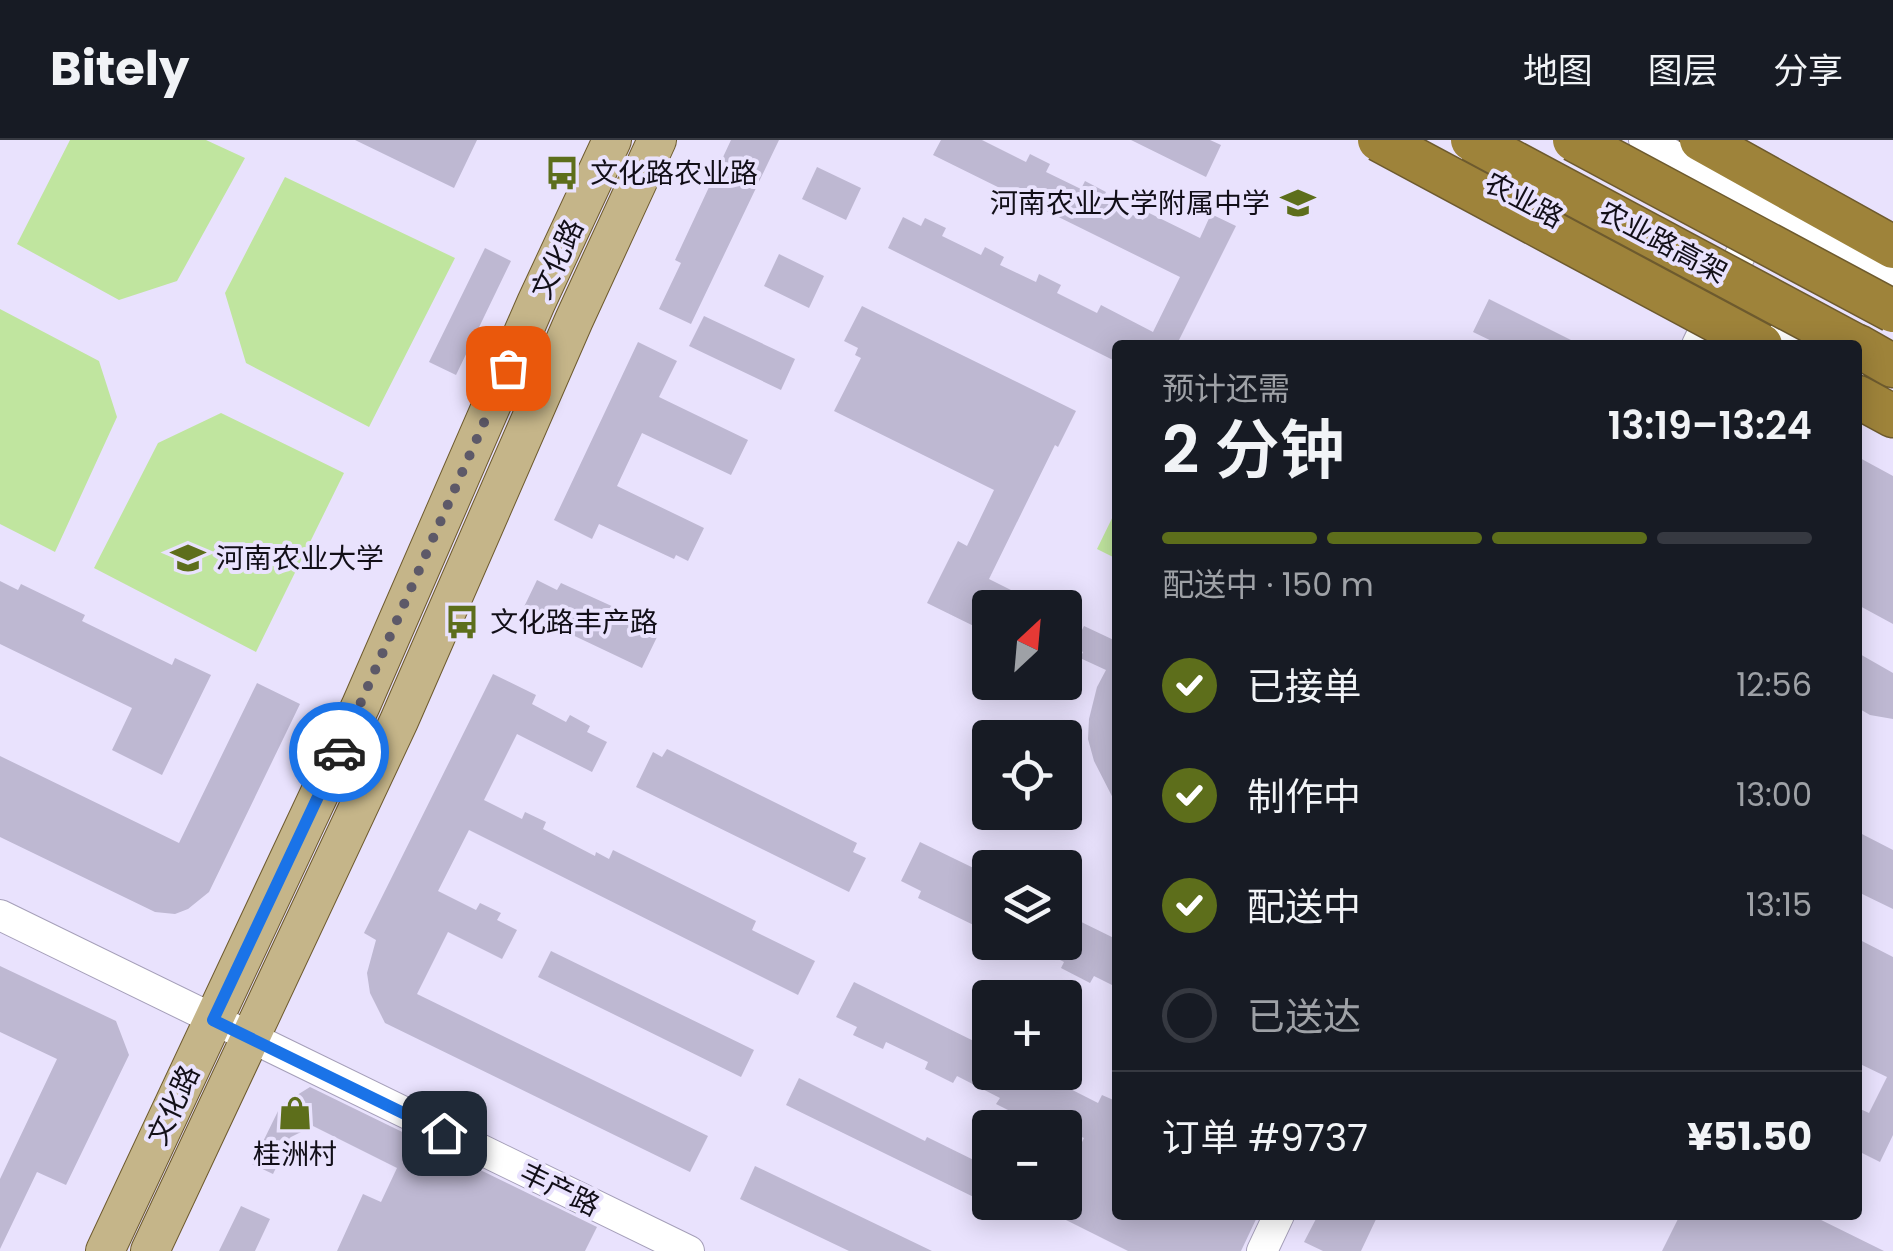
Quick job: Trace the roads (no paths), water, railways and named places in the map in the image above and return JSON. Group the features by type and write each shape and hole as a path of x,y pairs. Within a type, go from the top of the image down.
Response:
{"highway":[{"path":"1378,140 1752,340"},
{"name":"农业路高架","path":"1472,140 1845,340"},
{"name":"农业路高架","path":"1574,140 1893,311"},
{"path":"1701,140 1893,247"},
{"name":"农业路高架","path":"1862,349 1893,366"},
{"path":"1862,398 1893,416"}],"main road":[{"name":"文化路","path":"104,1251 362,705 536,303 612,140"},
{"name":"文化路","path":"150,1251 399,722 574,320 658,140"}],"street":[{"name":"农业路","path":"1413,140 1784,340"},
{"path":"1644,140 1893,273"},
{"path":"1699,340 1764,204"},
{"path":"1862,382 1893,399"},
{"name":"丰产路","path":"0,915 689,1251"},
{"path":"1262,1251 1277,1220"}],"place":[{"name":"文化路农业路","path":"562,173"},
{"name":"河南农业大学附属中学","path":"1298,203"},
{"name":"河南农业大学","path":"188,558"},
{"name":"文化路丰产路","path":"462,622"},
{"name":"桂洲村","path":"295,1113"}]}
